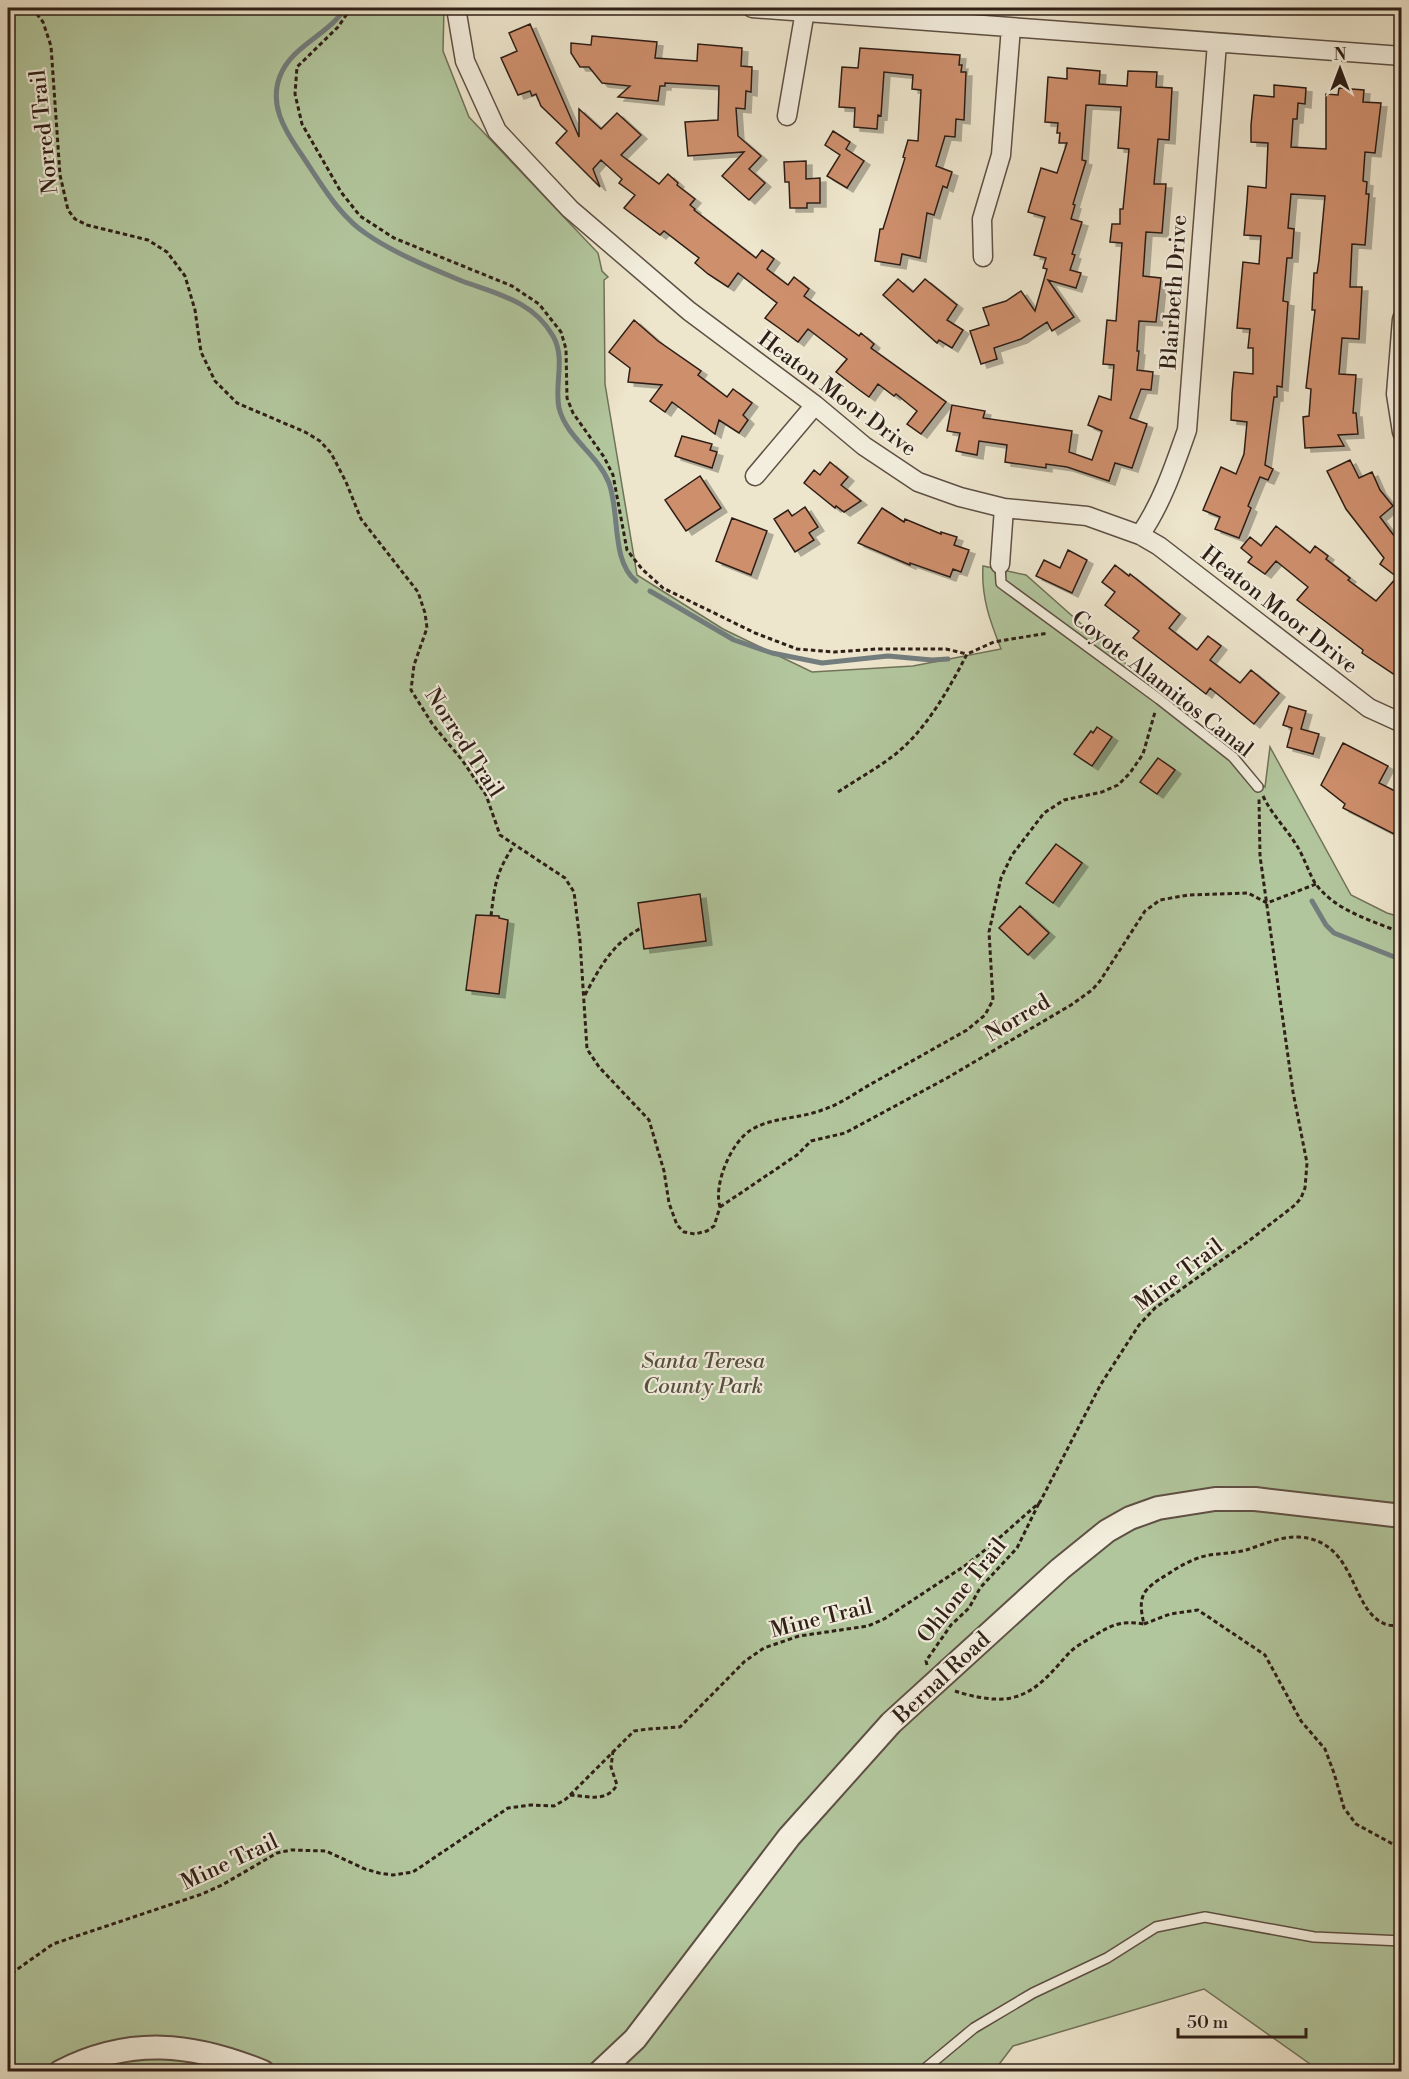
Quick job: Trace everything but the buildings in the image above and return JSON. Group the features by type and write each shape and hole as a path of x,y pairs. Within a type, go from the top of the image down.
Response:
{"street":[{"name":"Heaton Moor Drive","path":"456,8 465,61 496,131 587,224 689,311 815,405 864,446 918,482 960,497 1004,508 1088,516 1140,535 1159,546 1369,708 1401,723"},
{"path":"752,8 1401,56"},
{"path":"788,116 805,12"},
{"path":"983,257 982,219 1001,155 1011,27"},
{"name":"Blairbeth Drive","path":"1140,535 1153,515 1170,478 1187,430 1217,43"},
{"path":"1401,319 1396,394 1401,432"},
{"path":"755,476 815,405"},
{"path":"1000,564 1004,508"},
{"name":"Bernal Road","path":"600,2072 635,2039 789,1837 891,1723 1060,1569 1107,1531 1130,1518 1158,1508 1215,1499 1255,1499 1401,1516"},
{"path":"60,2072 78,2062 103,2054 125,2049 164,2048 196,2051 229,2058 262,2072"}],"lane":[{"name":"Coyote Alamitos Canal","path":"1000,564 1001,583 1159,699 1233,757 1258,787"},
{"path":"921,2072 974,2028 1033,1993 1107,1958 1156,1927 1205,1917 1314,1937 1401,1941"}],"path":[{"name":"Norred Trail","path":"32,8 43,22 51,46 60,175 68,210 75,219 87,225 148,240 167,252 185,276 195,310 201,352 215,381 237,403 305,432 320,441 331,453 361,519 418,592 427,628 414,665 411,690 433,725 462,760 486,795 500,835 550,866 565,878 574,892 587,1049 599,1067 649,1120 664,1171 669,1203 677,1225 684,1232 695,1234 707,1231 714,1226 720,1207"},
{"path":"351,8 338,27 297,67 295,94 302,124 341,192 360,216 394,238 512,286 539,304 548,314 561,332 566,349 567,398 573,412 613,474 627,550 642,569 663,588 755,633 797,649 834,652 946,650 967,654 994,642 1053,633 1058,626"},
{"path":"838,792 895,755 924,724 951,685 967,654"},
{"path":"720,1207 718,1202 720,1181 726,1163 735,1145 750,1130 776,1120 822,1110 967,1030 985,1015 993,1000 989,932 1001,878 1012,855 1044,813 1064,800 1102,792 1118,785 1130,773 1143,754 1159,699"},
{"name":"Coyote Alamitos Canal","path":"1258,787 1271,813 1296,845 1316,884 1342,908 1401,933"},
{"name":"Mine Trail","path":"8,1980 19,1968 53,1944 202,1894 222,1885 277,1852 306,1849 326,1851 379,1873 393,1875 413,1872 508,1808 531,1805 554,1806 570,1795 634,1731 680,1727 745,1661 764,1648 799,1635 868,1626 884,1619 966,1565 1040,1502 1101,1384 1139,1325 1155,1308 1295,1205 1305,1188 1307,1163 1291,1081 1260,856 1258,787"},
{"path":"491,916 496,880 503,862 514,845"},
{"path":"1267,903 1316,884"},
{"name":"Norred","path":"720,1207 796,1155 811,1142 845,1133 947,1078 1078,1000 1100,981 1145,910 1160,900 1188,895 1248,893 1267,903"},
{"path":"584,997 609,953 629,934 641,928"},
{"name":"Ohlone Trail","path":"928,1667 926,1660 951,1625 969,1608 980,1588 1017,1548 1040,1502"},
{"path":"1144,1624 1140,1598 1166,1575 1202,1557 1243,1551 1296,1537 1312,1539 1324,1544 1334,1552 1352,1577 1366,1609 1377,1619 1389,1625 1401,1625"},
{"path":"948,1688 967,1695 1005,1699 1016,1697 1027,1693 1047,1679 1072,1649 1111,1624 1126,1622 1144,1624 1170,1614 1198,1611 1265,1655 1301,1721 1325,1749 1344,1808 1356,1824 1401,1849"},
{"path":"570,1795 600,1798 608,1796 613,1791 617,1785 611,1767 613,1751"}],"green space":[{"name":"Santa Teresa County Park","path":"8,8 444,8 443,51 469,117 598,253 602,271 608,277 604,280 605,384 637,575 723,629 812,672 913,666 1001,649 985,599 983,566 1026,575 1265,787 1270,747 1351,895 1387,913 1401,917 1401,2071 1320,2071 1204,1989 1013,2046 994,2071 8,2072"}],"waterway":[{"name":"Coyote Alamitos Canal","path":"345,8 330,26 293,56 280,76 276,96 283,125 330,197 357,227 379,242 414,260 513,300 535,314 545,324 553,336 559,353 559,408 569,429 598,463 609,483 619,549 628,572 636,581"},
{"name":"Coyote Alamitos Canal","path":"650,591 734,640 772,653 822,663 888,656 948,659"},
{"name":"Coyote Alamitos Canal","path":"1312,901 1326,925 1334,933 1402,960"}]}
